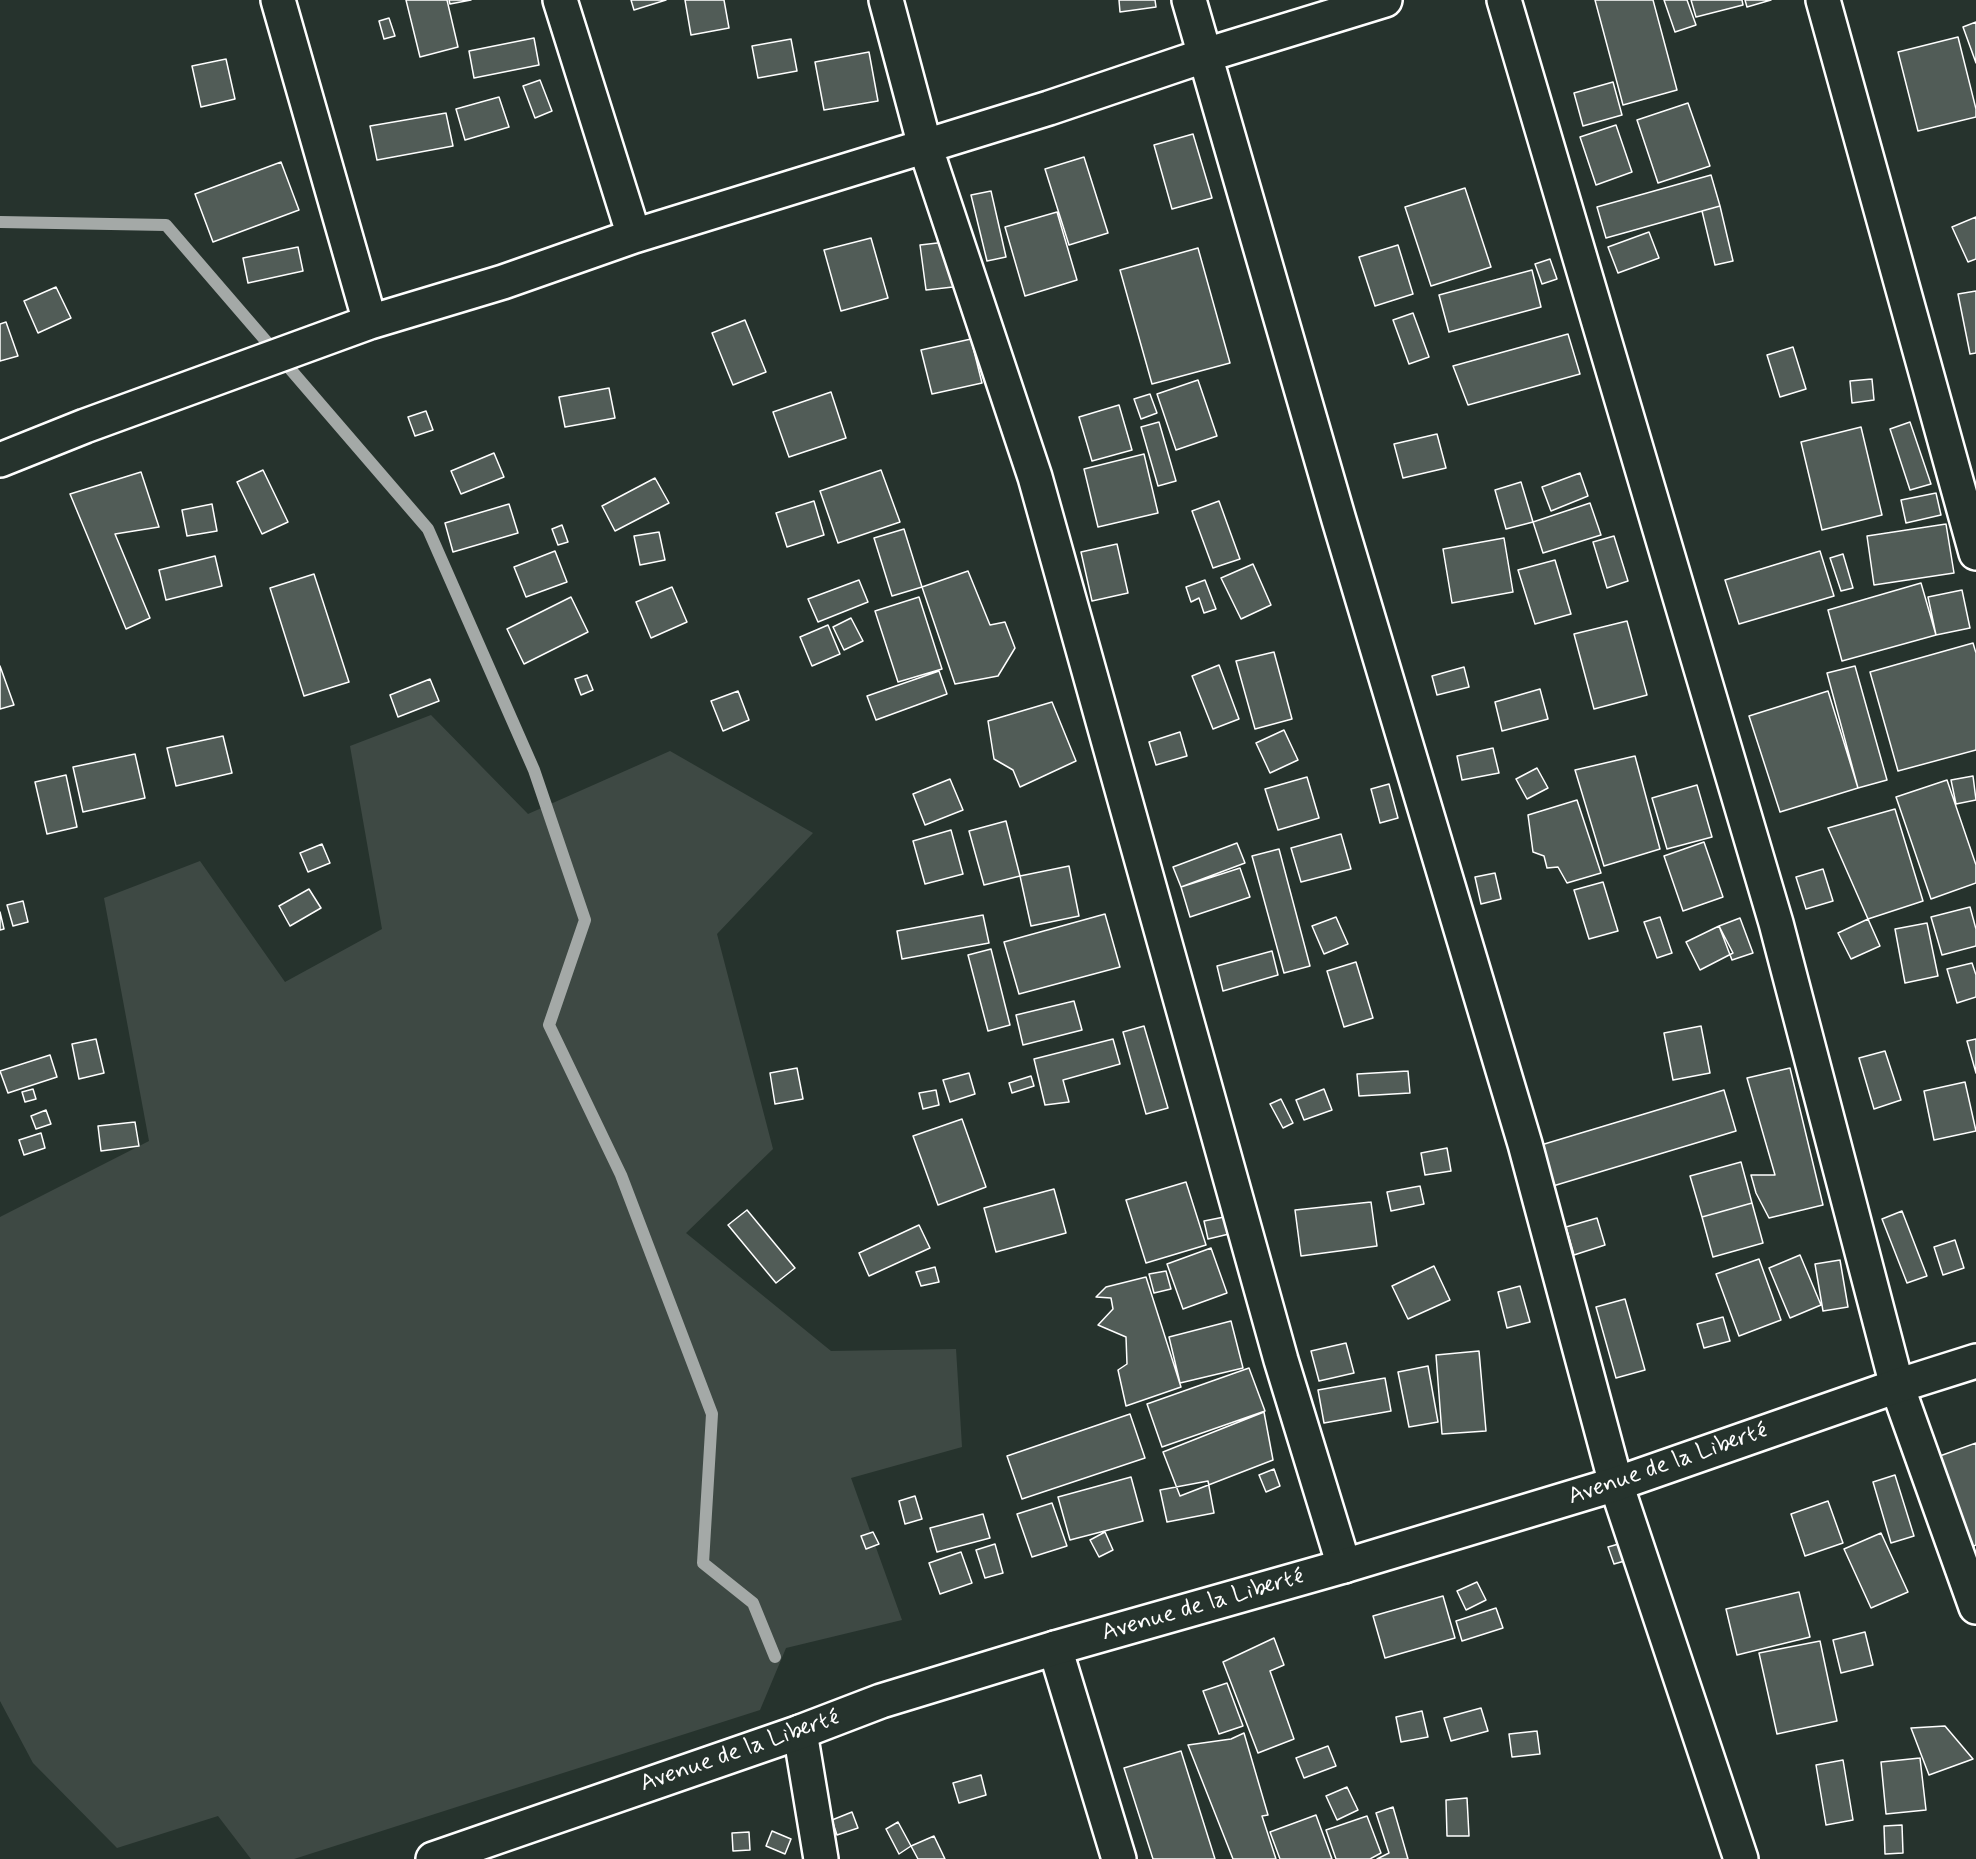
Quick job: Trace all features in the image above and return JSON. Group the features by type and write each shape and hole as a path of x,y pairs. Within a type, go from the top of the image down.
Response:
{"street":[{"path":"278,0 370,322"},
{"path":"560,0 634,236"},
{"path":"886,0 925,146 1035,477 1281,1360 1344,1566"},
{"path":"1190,0 1339,520 1525,1144 1616,1484 1741,1859"},
{"path":"0,460 85,426 370,322 503,282 634,236 1049,108 1206,55 1385,0"},
{"path":"1504,0 1776,923 1897,1386 1976,1607"},
{"path":"1823,0 1976,553"},
{"name":"Avenue de la Liberté","path":"433,1859 800,1732 881,1701 1616,1484 1897,1386 1976,1361"},
{"path":"1055,1648 1119,1859"},
{"path":"800,1732 821,1859"}],"shaded area":[{"path":"431,715 528,814 670,751 813,833 717,934 773,1149 686,1233 831,1351 956,1349 962,1447 851,1478 902,1620 786,1648 760,1710 294,1859 251,1859 218,1816 117,1848 33,1763 0,1701 0,1217 149,1141 104,898 200,861 285,982 382,929 350,746"}],"building":[{"path":"406,0 447,0 458,47 420,57"},
{"path":"449,0 471,0 450,4"},
{"path":"631,0 666,0 634,10"},
{"path":"685,0 724,0 729,28 691,35"},
{"path":"1119,0 1155,0 1156,7 1120,12"},
{"path":"1595,0 1653,0 1677,90 1623,105"},
{"path":"1664,0 1687,0 1696,25 1675,32"},
{"path":"1691,0 1742,0 1743,5 1696,17"},
{"path":"1745,0 1771,0 1747,7"},
{"path":"389,18 395,36 384,39 379,21"},
{"path":"1976,22 1976,63 1963,27"},
{"path":"1958,37 1976,117 1918,131 1898,52"},
{"path":"534,38 539,65 474,78 469,51"},
{"path":"791,39 797,71 758,78 752,46"},
{"path":"869,52 878,101 824,110 815,62"},
{"path":"226,59 235,99 201,107 192,66"},
{"path":"540,80 552,111 535,118 523,86"},
{"path":"1613,82 1622,115 1583,126 1574,93"},
{"path":"499,97 509,127 465,140 456,109"},
{"path":"1688,103 1710,166 1658,183 1637,120"},
{"path":"446,113 453,146 377,160 370,126"},
{"path":"1616,125 1632,172 1596,185 1580,137"},
{"path":"1193,134 1212,198 1172,209 1154,145"},
{"path":"1084,157 1108,233 1069,245 1045,169"},
{"path":"281,162 299,210 213,242 195,194"},
{"path":"1711,175 1720,206 1606,238 1597,207"},
{"path":"1465,188 1491,267 1431,286 1405,207"},
{"path":"991,191 1006,257 987,261 971,195"},
{"path":"1720,206 1733,261 1715,265 1702,211"},
{"path":"1057,212 1077,280 1025,296 1005,227"},
{"path":"1976,217 1976,259 1968,262 1952,227"},
{"path":"1649,232 1659,258 1618,273 1608,247"},
{"path":"871,238 888,298 841,311 824,250"},
{"path":"946,242 953,287 926,290 920,245"},
{"path":"1398,245 1413,294 1375,306 1359,257"},
{"path":"298,247 303,271 248,283 243,258"},
{"path":"1198,248 1230,363 1152,384 1120,270"},
{"path":"1550,259 1557,279 1542,284 1535,264"},
{"path":"1532,270 1541,307 1449,332 1439,295"},
{"path":"56,287 71,318 38,333 24,301"},
{"path":"1976,291 1976,353 1970,354 1958,294"},
{"path":"1413,313 1429,357 1409,364 1393,320"},
{"path":"745,320 766,372 733,385 712,333"},
{"path":"6,322 18,356 0,361 0,324"},
{"path":"1568,334 1580,374 1468,405 1453,366"},
{"path":"971,339 982,383 932,394 921,350"},
{"path":"1793,347 1806,389 1780,397 1767,355"},
{"path":"1872,379 1874,400 1852,403 1850,381"},
{"path":"1198,380 1217,436 1176,450 1157,394"},
{"path":"609,388 615,418 565,427 559,397"},
{"path":"831,392 846,438 789,457 773,412"},
{"path":"1150,394 1157,413 1141,419 1134,399"},
{"path":"1119,405 1132,450 1092,461 1079,417"},
{"path":"426,411 433,430 415,436 408,417"},
{"path":"1159,422 1176,481 1158,486 1141,427"},
{"path":"1910,422 1931,484 1910,490 1890,429"},
{"path":"1861,427 1882,515 1822,530 1801,442"},
{"path":"1437,434 1446,468 1403,478 1394,444"},
{"path":"494,453 504,477 461,494 451,471"},
{"path":"1144,454 1158,513 1098,527 1084,469"},
{"path":"263,470 288,522 262,534 237,482"},
{"path":"881,470 900,522 838,543 820,491"},
{"path":"141,472 159,527 115,534 150,618 126,629 70,494"},
{"path":"1580,473 1588,496 1551,511 1542,487"},
{"path":"655,478 669,503 615,531 602,506"},
{"path":"1521,482 1533,522 1506,529 1495,490"},
{"path":"1936,493 1941,515 1906,523 1901,500"},
{"path":"814,501 824,535 787,547 776,513"},
{"path":"1219,501 1240,559 1213,568 1192,511"},
{"path":"1590,503 1601,535 1543,553 1533,522"},
{"path":"212,504 217,531 187,536 182,510"},
{"path":"509,504 518,533 453,552 445,523"},
{"path":"1946,524 1954,573 1874,585 1867,536"},
{"path":"562,525 568,542 558,545 552,529"},
{"path":"904,529 922,587 892,596 874,538"},
{"path":"659,532 665,560 640,565 634,536"},
{"path":"1614,536 1628,581 1607,588 1593,542"},
{"path":"1504,538 1513,592 1452,603 1443,549"},
{"path":"1117,544 1128,593 1092,601 1081,552"},
{"path":"555,551 567,582 526,597 514,567"},
{"path":"1820,551 1834,596 1739,624 1725,580"},
{"path":"1843,554 1853,588 1841,591 1830,558"},
{"path":"215,556 222,586 166,600 159,570"},
{"path":"1555,560 1571,614 1535,624 1518,570"},
{"path":"1253,564 1271,605 1241,619 1221,578"},
{"path":"968,571 990,625 1005,622 1015,648 998,676 955,684 922,587"},
{"path":"314,574 349,682 304,696 270,588"},
{"path":"859,580 868,602 818,622 808,599"},
{"path":"1205,580 1216,609 1204,613 1199,598 1191,602 1186,587"},
{"path":"1921,583 1936,635 1842,661 1828,610"},
{"path":"672,587 687,622 651,638 636,602"},
{"path":"1962,590 1970,628 1936,635 1928,597"},
{"path":"571,597 588,632 524,664 507,629"},
{"path":"919,597 942,669 898,682 875,611"},
{"path":"851,618 863,641 844,650 833,627"},
{"path":"1627,621 1647,695 1594,709 1574,634"},
{"path":"828,625 840,654 812,666 800,637"},
{"path":"1973,643 1976,653 1976,750 1898,771 1870,672"},
{"path":"1274,652 1292,719 1255,729 1236,661"},
{"path":"1219,665 1239,719 1213,729 1192,676"},
{"path":"0,666 14,705 0,709"},
{"path":"1855,666 1887,780 1858,788 1827,673"},
{"path":"1464,667 1469,687 1437,695 1432,676"},
{"path":"939,671 947,694 876,720 867,696"},
{"path":"587,675 593,690 581,695 575,679"},
{"path":"430,679 439,701 398,717 390,695"},
{"path":"1540,689 1548,719 1502,731 1495,702"},
{"path":"738,691 749,720 723,731 711,701"},
{"path":"1828,691 1858,788 1780,812 1749,716"},
{"path":"1052,702 1076,761 1020,787 1013,770 994,759 988,721"},
{"path":"1284,730 1298,760 1270,773 1256,743"},
{"path":"1180,732 1187,756 1156,765 1149,742"},
{"path":"223,736 232,773 176,786 167,748"},
{"path":"1493,748 1499,773 1462,780 1457,756"},
{"path":"135,754 145,798 83,812 73,767"},
{"path":"1635,756 1660,849 1604,866 1575,770"},
{"path":"1537,768 1548,788 1527,799 1516,779"},
{"path":"66,775 77,827 47,834 35,782"},
{"path":"1973,776 1976,800 1956,804 1951,780"},
{"path":"1307,777 1319,818 1278,830 1265,789"},
{"path":"950,779 963,810 925,825 913,794"},
{"path":"1947,780 1976,865 1976,883 1931,899 1896,797"},
{"path":"1389,784 1398,818 1380,823 1371,789"},
{"path":"1697,785 1712,837 1667,849 1652,798"},
{"path":"1577,800 1601,873 1567,883 1558,867 1547,868 1544,856 1533,852 1528,815"},
{"path":"1895,809 1923,901 1868,919 1828,828"},
{"path":"1006,821 1020,876 984,885 969,831"},
{"path":"951,830 963,874 925,884 913,841"},
{"path":"1341,834 1351,869 1301,882 1291,848"},
{"path":"1704,842 1723,897 1683,911 1664,856"},
{"path":"1237,843 1245,863 1181,887 1173,867"},
{"path":"322,844 330,863 308,872 300,853"},
{"path":"1279,849 1310,966 1284,973 1252,856"},
{"path":"1069,866 1079,916 1031,926 1020,876"},
{"path":"1240,868 1250,897 1190,917 1181,887"},
{"path":"1823,869 1833,901 1806,909 1796,877"},
{"path":"1495,873 1501,899 1481,904 1475,877"},
{"path":"1603,882 1618,931 1589,939 1574,890"},
{"path":"309,889 321,908 290,926 279,906"},
{"path":"23,901 28,922 13,926 7,905"},
{"path":"1970,907 1976,929 1976,946 1942,955 1931,917"},
{"path":"0,912 4,929 0,930"},
{"path":"1105,914 1120,967 1019,994 1004,942"},
{"path":"983,915 989,943 902,959 897,931"},
{"path":"1336,917 1348,944 1324,954 1312,926"},
{"path":"1660,917 1672,953 1657,958 1644,922"},
{"path":"1740,918 1753,953 1732,960 1719,926"},
{"path":"1868,919 1880,946 1851,959 1838,933"},
{"path":"1927,923 1938,976 1905,983 1895,929"},
{"path":"1719,926 1733,953 1700,970 1686,942"},
{"path":"991,949 1010,1025 988,1031 968,955"},
{"path":"1272,951 1278,975 1223,991 1217,966"},
{"path":"1356,962 1373,1018 1344,1027 1327,971"},
{"path":"1972,963 1976,975 1976,997 1957,1003 1947,969"},
{"path":"1074,1001 1082,1030 1023,1045 1016,1015"},
{"path":"1144,1026 1168,1108 1146,1114 1123,1032"},
{"path":"1701,1026 1710,1073 1673,1080 1664,1033"},
{"path":"96,1039 104,1073 79,1079 72,1044"},
{"path":"1113,1039 1120,1064 1063,1080 1069,1102 1045,1105 1034,1059"},
{"path":"1976,1039 1976,1073 1967,1041"},
{"path":"1885,1051 1901,1100 1874,1109 1859,1058"},
{"path":"50,1055 57,1077 8,1093 0,1071"},
{"path":"797,1068 803,1099 775,1104 770,1073"},
{"path":"1790,1068 1823,1205 1769,1218 1756,1193 1751,1175 1775,1175 1747,1078"},
{"path":"1408,1071 1410,1093 1359,1096 1357,1074"},
{"path":"969,1073 975,1094 950,1102 943,1080"},
{"path":"1031,1076 1034,1086 1012,1093 1009,1083"},
{"path":"1965,1082 1976,1131 1934,1140 1924,1091"},
{"path":"33,1089 36,1099 25,1102 22,1092"},
{"path":"1324,1089 1332,1110 1304,1120 1296,1100"},
{"path":"936,1090 939,1105 923,1109 919,1093"},
{"path":"1724,1090 1736,1131 1553,1186 1541,1145"},
{"path":"1281,1099 1293,1123 1283,1128 1270,1104"},
{"path":"46,1110 51,1124 36,1129 31,1116"},
{"path":"962,1119 986,1187 938,1205 913,1136"},
{"path":"135,1122 139,1146 101,1151 98,1126"},
{"path":"41,1133 45,1148 24,1155 19,1140"},
{"path":"1447,1148 1451,1171 1425,1175 1421,1153"},
{"path":"1741,1162 1752,1203 1702,1217 1690,1176"},
{"path":"1186,1182 1206,1245 1146,1263 1126,1200"},
{"path":"1420,1186 1424,1204 1391,1211 1387,1192"},
{"path":"1054,1189 1066,1233 996,1252 984,1208"},
{"path":"1371,1202 1377,1246 1301,1256 1295,1210"},
{"path":"1752,1203 1763,1243 1713,1257 1702,1217"},
{"path":"747,1210 795,1268 776,1283 728,1225"},
{"path":"1902,1211 1927,1276 1907,1283 1882,1219"},
{"path":"1224,1217 1229,1234 1208,1239 1204,1221"},
{"path":"1597,1218 1605,1245 1574,1255 1566,1227"},
{"path":"919,1225 930,1248 869,1276 859,1253"},
{"path":"1955,1240 1964,1268 1943,1275 1934,1247"},
{"path":"1211,1248 1227,1293 1183,1309 1167,1264"},
{"path":"1800,1255 1821,1305 1790,1318 1769,1268"},
{"path":"1759,1259 1781,1320 1739,1336 1716,1274"},
{"path":"1840,1260 1848,1307 1823,1311 1815,1264"},
{"path":"1434,1266 1450,1300 1408,1319 1392,1286"},
{"path":"935,1267 939,1282 921,1286 916,1272"},
{"path":"1166,1271 1171,1289 1154,1293 1149,1274"},
{"path":"1146,1277 1181,1387 1126,1406 1118,1370 1127,1364 1126,1337 1098,1325 1113,1309 1111,1298 1096,1297 1106,1287"},
{"path":"1520,1286 1530,1322 1507,1328 1498,1292"},
{"path":"1625,1299 1645,1370 1616,1378 1596,1307"},
{"path":"1723,1317 1730,1341 1704,1348 1697,1324"},
{"path":"1231,1321 1243,1368 1180,1383 1169,1337"},
{"path":"1346,1343 1354,1373 1319,1381 1311,1351"},
{"path":"1479,1351 1486,1431 1442,1434 1436,1355"},
{"path":"1428,1366 1438,1422 1409,1427 1398,1372"},
{"path":"1249,1368 1265,1411 1162,1447 1147,1404"},
{"path":"1385,1378 1391,1411 1324,1423 1318,1390"},
{"path":"1264,1412 1273,1460 1180,1496 1163,1452"},
{"path":"1130,1414 1145,1458 1022,1499 1007,1456"},
{"path":"1976,1443 1976,1545 1970,1548 1937,1457"},
{"path":"1274,1469 1280,1486 1266,1492 1259,1475"},
{"path":"1895,1475 1914,1536 1891,1543 1873,1482"},
{"path":"1131,1477 1143,1521 1070,1540 1058,1497"},
{"path":"1208,1481 1214,1513 1167,1522 1160,1490"},
{"path":"915,1496 922,1519 905,1524 899,1501"},
{"path":"1828,1501 1843,1543 1805,1556 1791,1514"},
{"path":"1052,1503 1067,1546 1032,1557 1017,1514"},
{"path":"983,1514 990,1538 937,1552 930,1528"},
{"path":"873,1532 879,1544 866,1549 861,1536"},
{"path":"1105,1532 1113,1550 1099,1557 1090,1540"},
{"path":"1881,1533 1908,1592 1871,1608 1844,1549"},
{"path":"1622,1543 1628,1560 1614,1564 1608,1547"},
{"path":"995,1544 1003,1573 985,1578 976,1550"},
{"path":"961,1552 972,1583 940,1594 929,1563"},
{"path":"1477,1582 1486,1600 1466,1610 1457,1591"},
{"path":"1799,1592 1810,1637 1737,1655 1726,1609"},
{"path":"1443,1596 1455,1638 1385,1658 1373,1616"},
{"path":"1496,1608 1503,1628 1462,1641 1456,1621"},
{"path":"1865,1632 1873,1665 1841,1673 1833,1640"},
{"path":"1274,1638 1284,1665 1270,1671 1294,1739 1258,1753 1223,1662"},
{"path":"1820,1641 1837,1721 1777,1734 1759,1653"},
{"path":"1227,1683 1243,1726 1219,1734 1203,1691"},
{"path":"1481,1708 1488,1731 1451,1741 1444,1718"},
{"path":"1422,1711 1428,1737 1401,1742 1396,1717"},
{"path":"1945,1726 1973,1759 1929,1775 1911,1728"},
{"path":"1537,1731 1540,1754 1512,1757 1509,1734"},
{"path":"1244,1733 1268,1815 1262,1816 1276,1859 1233,1859 1188,1745 1231,1739"},
{"path":"1328,1746 1336,1766 1304,1778 1296,1758"},
{"path":"1181,1751 1215,1859 1153,1859 1124,1768"},
{"path":"1920,1758 1926,1810 1886,1814 1881,1762"},
{"path":"1843,1760 1853,1820 1826,1825 1816,1765"},
{"path":"981,1775 986,1795 959,1803 953,1783"},
{"path":"1347,1787 1358,1810 1337,1820 1326,1796"},
{"path":"1467,1798 1469,1836 1447,1836 1446,1800"},
{"path":"1393,1807 1408,1859 1377,1859 1389,1853 1376,1813"},
{"path":"852,1812 858,1828 837,1835 832,1820"},
{"path":"1316,1815 1332,1859 1280,1859 1270,1832"},
{"path":"1367,1816 1381,1853 1370,1859 1336,1859 1326,1830"},
{"path":"898,1822 911,1846 899,1854 886,1829"},
{"path":"1902,1825 1903,1853 1885,1854 1884,1826"},
{"path":"772,1831 791,1839 785,1854 766,1846"},
{"path":"749,1832 750,1850 733,1851 732,1833"},
{"path":"934,1836 945,1859 918,1859 911,1846"}],"waterway":[{"path":"0,222 166,225 428,529 534,770 585,920 549,1025 621,1175 712,1414 703,1563 753,1603 775,1657"}]}
